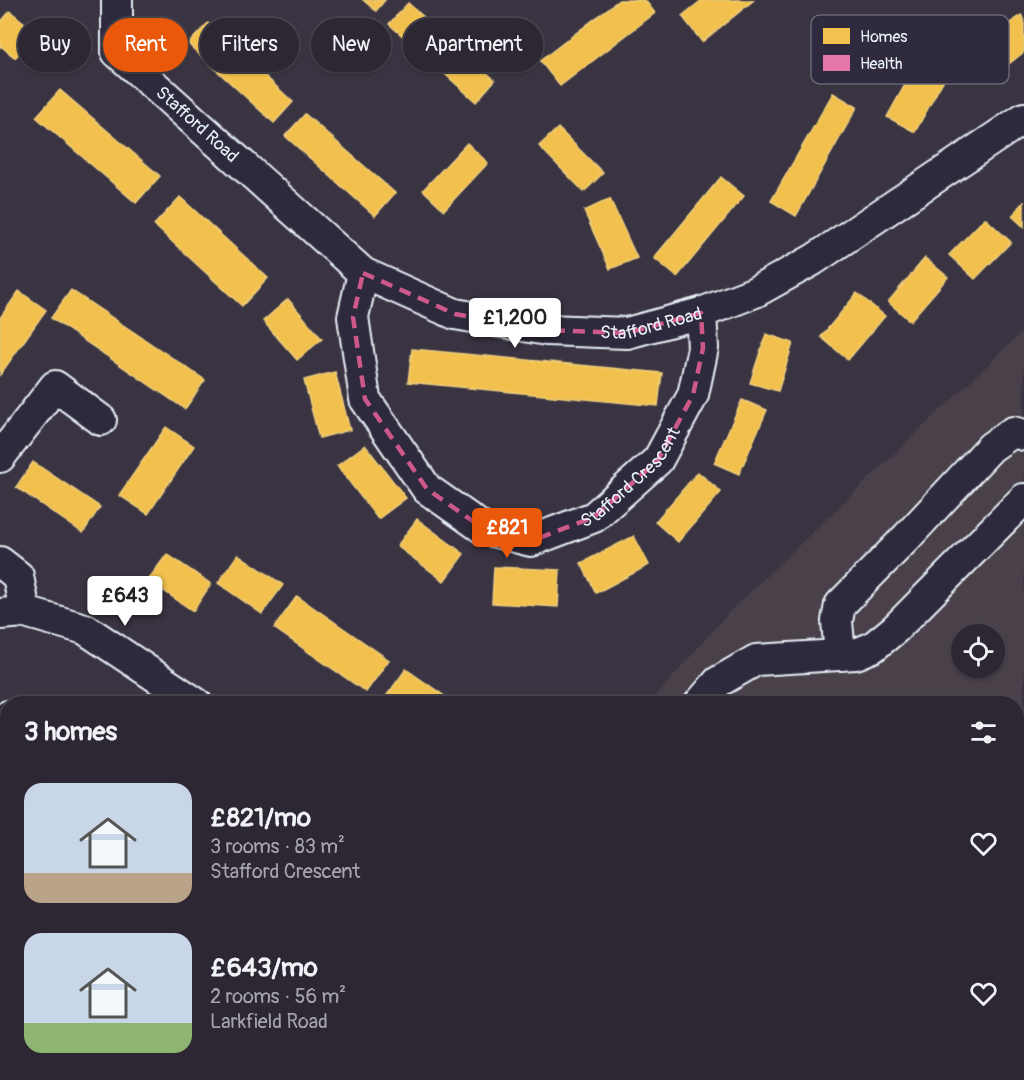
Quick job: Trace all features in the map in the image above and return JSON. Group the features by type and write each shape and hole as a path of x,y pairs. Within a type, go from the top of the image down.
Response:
{"street":[{"name":"Stafford Road","path":"117,0 117,51 363,273 454,314 547,330 627,333 701,313 755,292 813,260 1024,118"},
{"name":"Stafford Crescent","path":"363,273 353,317 365,399 427,489 484,529 531,541 594,517 658,460 693,395 703,348 701,313"},
{"path":"0,457 55,386 100,420"},
{"path":"840,655 837,621 840,605 991,447 1013,432 1024,435"},
{"path":"706,696 718,682 756,660 856,654 873,647 895,629 1024,499"},
{"path":"0,562 18,576 12,613 85,629 185,696"}],"highlighted area":[{"path":"363,273 455,314 547,330 627,333 701,313 703,348 693,395 658,460 594,517 531,541 484,529 427,489 365,399 353,317"}],"shaded area":[{"path":"1024,330 1024,696 656,696 730,611"}],"building: Homes":[{"path":"363,0 385,0 376,11"},
{"path":"619,0 645,0 655,13 560,86 543,65 543,59"},
{"path":"702,0 754,0 702,42 682,16"},
{"path":"408,3 425,18 403,18 403,37 391,26 391,22"},
{"path":"10,11 19,18 18,55 15,58 1,46 0,48 0,23"},
{"path":"1021,15 1024,19 1024,52 1009,64 1009,24"},
{"path":"200,31 200,55 188,44"},
{"path":"218,72 261,72 293,102 274,123"},
{"path":"443,72 486,72 495,80 476,102"},
{"path":"905,84 941,84 915,132 887,117"},
{"path":"60,90 160,176 136,203 36,117"},
{"path":"833,93 857,107 796,216 771,201"},
{"path":"305,114 395,193 375,216 285,136"},
{"path":"558,128 603,173 584,192 539,146"},
{"path":"467,143 488,163 444,210 423,190"},
{"path":"721,177 744,196 677,277 654,258"},
{"path":"180,197 268,278 242,306 154,225"},
{"path":"610,199 637,258 610,269 584,211"},
{"path":"1024,202 1024,227 1012,216"},
{"path":"985,218 1011,242 975,279 949,255"},
{"path":"925,258 948,277 910,321 888,302"},
{"path":"71,290 205,380 185,409 51,318"},
{"path":"19,291 46,310 0,375 0,318"},
{"path":"857,293 885,316 848,360 821,337"},
{"path":"288,299 322,339 297,360 263,321"},
{"path":"766,334 793,343 778,391 750,383"},
{"path":"412,349 662,373 658,406 408,382"},
{"path":"335,372 350,430 319,438 304,380"},
{"path":"742,400 767,410 739,474 714,463"},
{"path":"166,427 194,446 148,514 119,495"},
{"path":"365,445 406,498 378,519 337,466"},
{"path":"33,462 100,507 83,533 16,487"},
{"path":"698,472 721,492 678,542 655,522"},
{"path":"417,519 464,554 444,581 397,546"},
{"path":"634,536 649,565 596,593 581,563"},
{"path":"167,554 211,584 193,611 148,580"},
{"path":"238,554 283,585 262,614 218,583"},
{"path":"494,567 560,570 558,607 492,603"},
{"path":"297,596 389,660 366,692 274,628"},
{"path":"406,669 444,696 386,696"}]}
